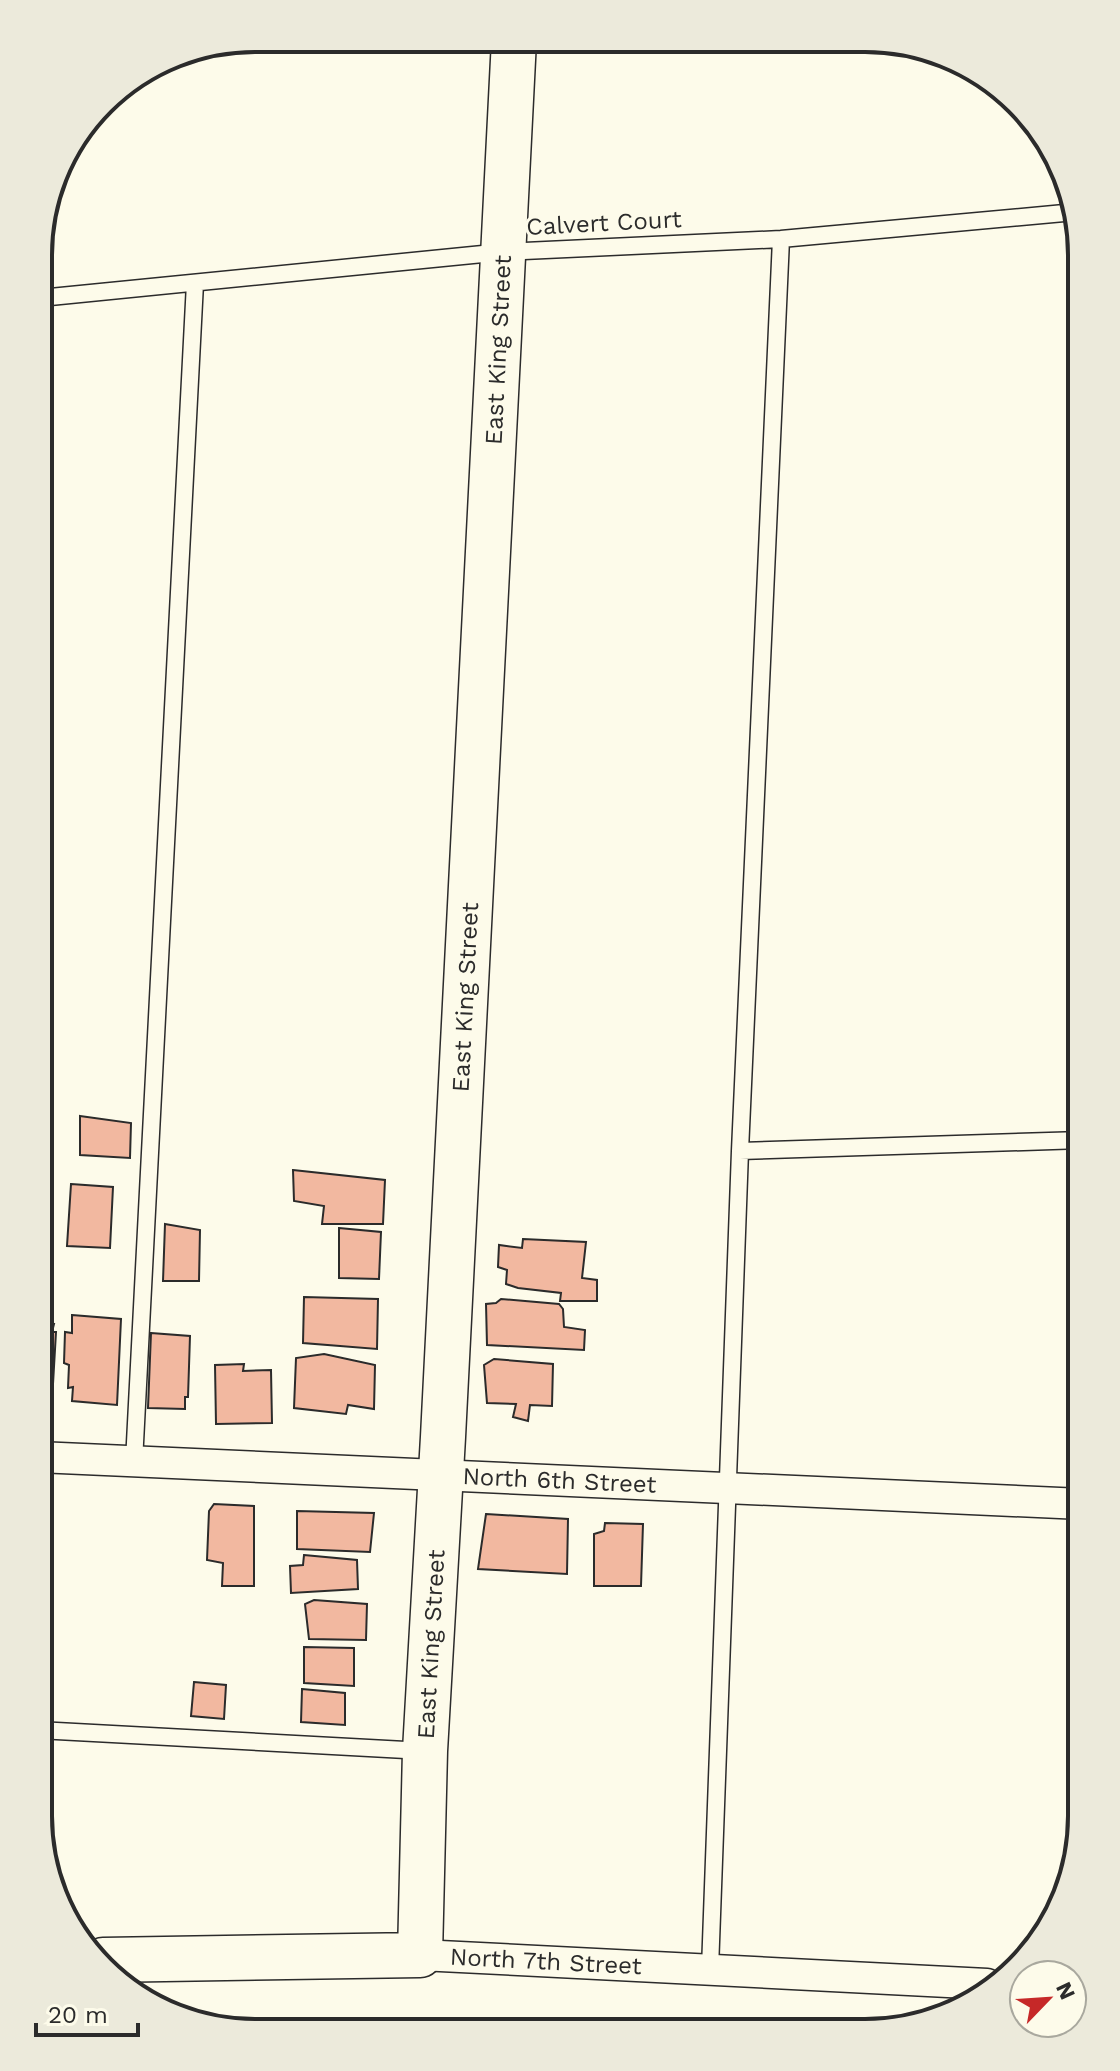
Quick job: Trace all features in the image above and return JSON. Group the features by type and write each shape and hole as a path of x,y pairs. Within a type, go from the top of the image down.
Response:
{"street":[{"name":"East King Street","path":"420,1955 425,1751 513,52"},
{"name":"North 6th Street","path":"52,1458 1068,1503"},
{"name":"North 7th Street","path":"113,1960 420,1955 980,1984"}],"lane":[{"name":"Calvert Court","path":"52,297 503,252 781,239 1063,213"},
{"path":"710,1969 740,1151 781,239"},
{"path":"134,1462 195,283"},
{"path":"740,1151 1068,1140"},
{"path":"52,1731 425,1751"}],"building":[{"path":"80,1116 131,1123 130,1158 80,1155"},
{"path":"293,1170 385,1180 383,1224 322,1224 324,1206 294,1201"},
{"path":"71,1184 113,1187 110,1248 67,1246"},
{"path":"165,1224 200,1230 199,1281 163,1281"},
{"path":"339,1228 381,1232 379,1279 339,1278"},
{"path":"523,1239 586,1242 582,1278 597,1280 597,1301 560,1301 561,1293 506,1284 507,1270 498,1267 499,1245 522,1248"},
{"path":"304,1297 378,1299 377,1349 303,1343"},
{"path":"501,1299 559,1304 563,1309 564,1327 585,1330 584,1350 487,1345 486,1304"},
{"path":"72,1315 121,1319 117,1405 72,1401 73,1387 68,1388 69,1365 64,1363 65,1332 72,1333"},
{"path":"52,1332 56,1332 53,1384"},
{"path":"151,1333 190,1336 185,1409 148,1408"},
{"path":"324,1354 375,1365 374,1409 348,1405 346,1414 294,1408 296,1358"},
{"path":"494,1359 553,1364 552,1406 530,1405 528,1421 513,1417 516,1404 487,1403 484,1365"},
{"path":"244,1364 243,1371 271,1370 272,1423 216,1424 215,1365"},
{"path":"214,1504 254,1506 254,1586 222,1586 223,1563 207,1560 209,1511"},
{"path":"297,1511 374,1513 370,1552 297,1549"},
{"path":"486,1514 568,1519 567,1574 478,1569"},
{"path":"605,1523 643,1524 641,1586 594,1586 594,1534 604,1531"},
{"path":"304,1555 357,1560 358,1589 291,1593 290,1566 303,1565"},
{"path":"314,1600 367,1604 366,1640 309,1639 305,1604"},
{"path":"304,1647 354,1648 354,1686 304,1683"},
{"path":"194,1682 226,1685 224,1719 191,1716"},
{"path":"302,1689 345,1693 345,1725 301,1722"}]}
